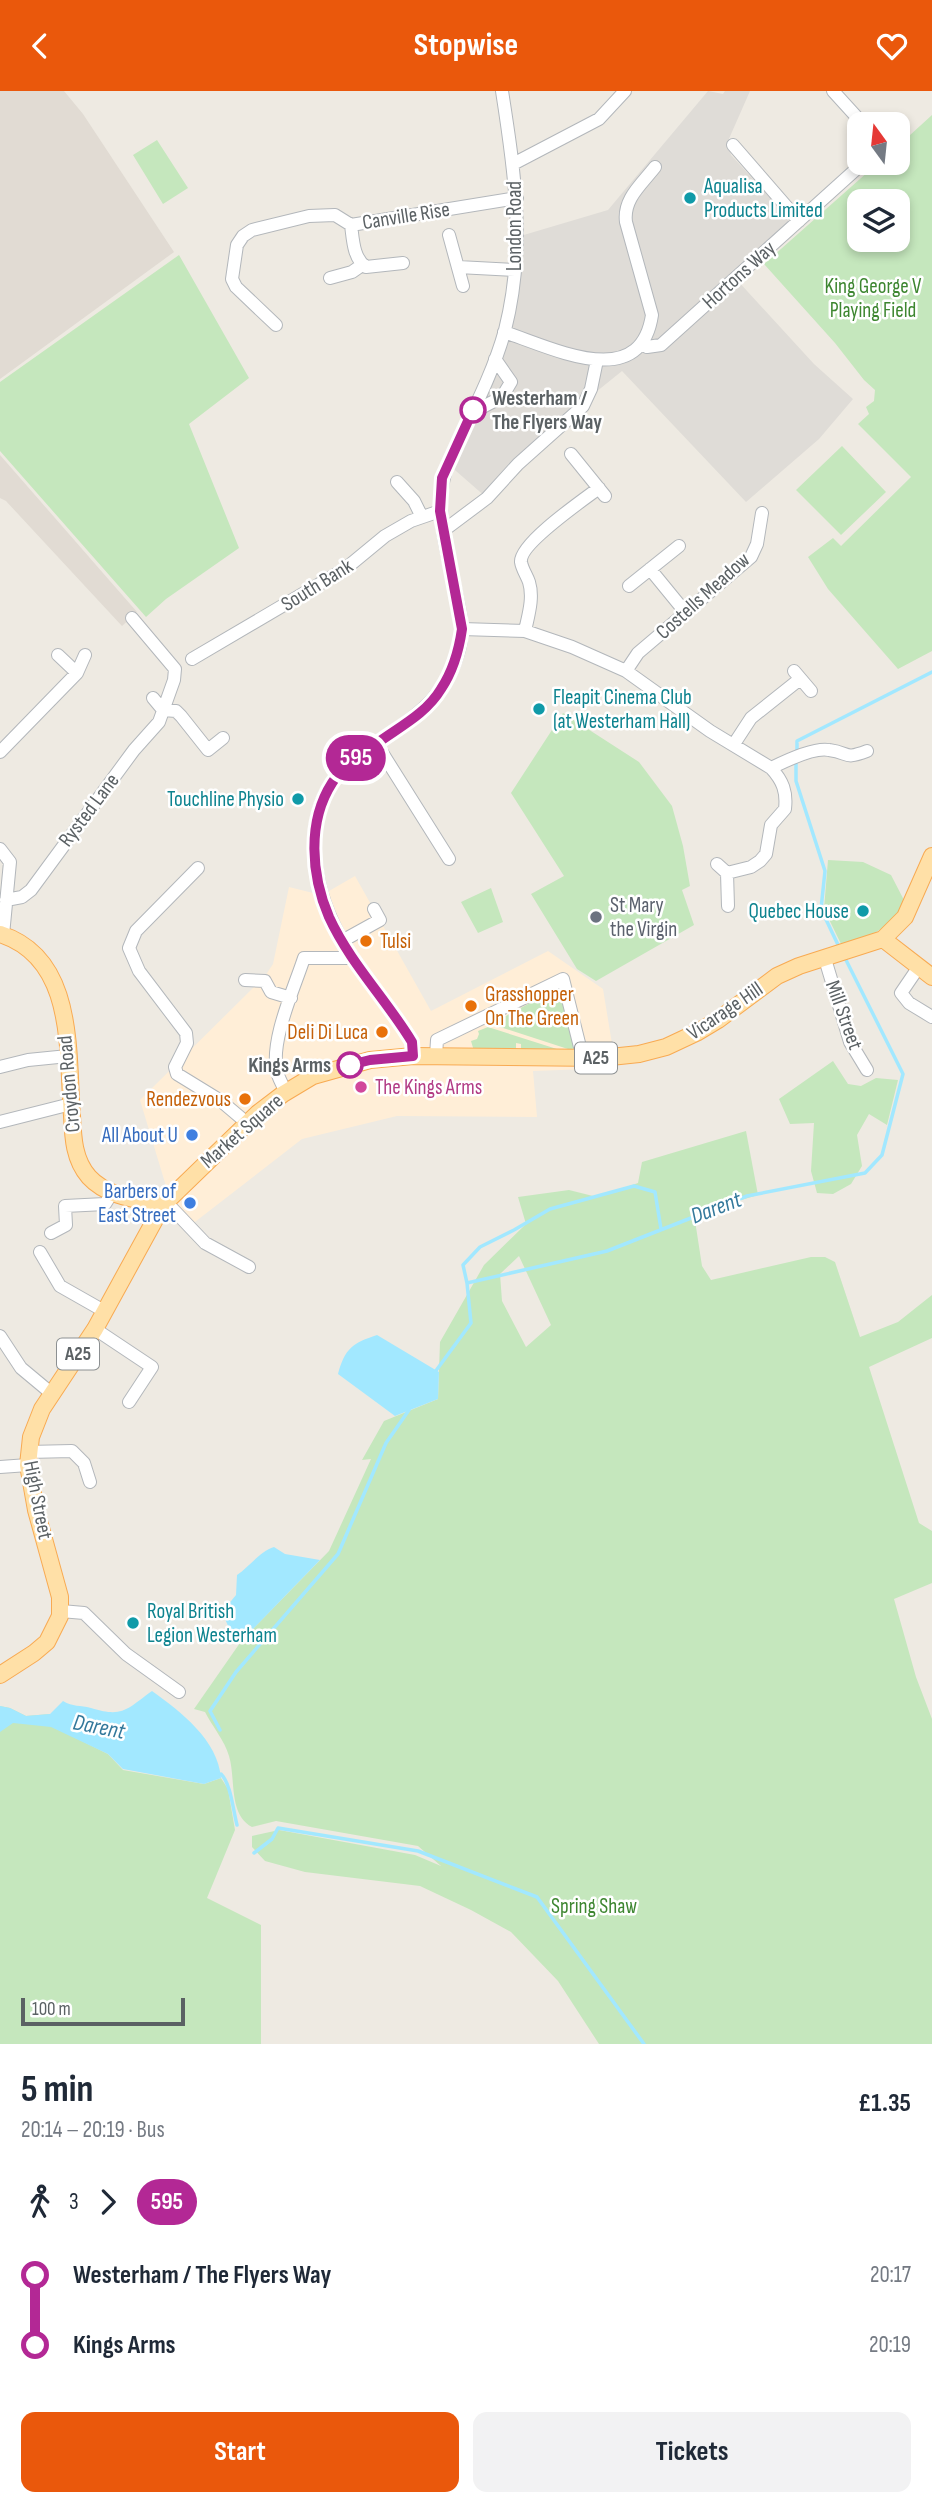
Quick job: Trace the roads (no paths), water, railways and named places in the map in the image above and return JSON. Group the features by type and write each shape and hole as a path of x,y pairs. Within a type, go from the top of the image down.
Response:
{"main road":[{"name":"A25","path":"825,959 883,939 905,917 932,856"},
{"name":"Croydon Road","path":"2,935 31,950 43,961 61,1002 76,1156 90,1178 103,1189 165,1204"},
{"path":"883,939 932,977"},
{"name":"Vicarage Hill","path":"413,1056 583,1059 639,1054 679,1042 718,1020 777,976 825,959"},
{"name":"Market Square","path":"165,1204 247,1123 286,1092 313,1076 342,1067 370,1060 413,1056"},
{"name":"High Street","path":"61,1611 32,1493 28,1459 36,1424 51,1392 95,1329 165,1204"},
{"path":"0,1675 47,1642 58,1624 61,1611"}],"street":[{"name":"London Road","path":"413,1056 410,1038 342,941 329,916 321,893 314,853 316,819 333,780 354,759 417,716 441,690 456,657 462,629 440,511 442,478 495,359 504,332 515,270 517,198 502,91"},
{"path":"513,164 599,120 625,91"},
{"path":"833,91 852,112"},
{"path":"733,145 799,221"},
{"path":"642,344 652,315 624,210 655,167"},
{"name":"Hortons Way","path":"597,360 612,361 627,356 642,344 647,347 661,345 850,175"},
{"name":"Canville Rise","path":"276,325 236,287 232,279 237,245 243,236 253,230 309,216 335,215 351,225 517,198"},
{"path":"351,225 356,253 362,265 366,267 403,263"},
{"path":"449,235 463,286"},
{"path":"330,278 352,272 362,265"},
{"path":"458,267 515,270"},
{"path":"443,531 487,498 518,464 583,406 591,389 597,360 504,332"},
{"path":"471,414 502,397 511,382 495,359"},
{"path":"525,631 531,595 530,585 520,561 523,551 533,540 602,492 571,454"},
{"path":"397,482 414,501 422,517"},
{"name":"South Bank","path":"192,659 345,569 384,536 440,511"},
{"name":"Costells Meadow","path":"626,671 638,653 751,557 759,537 761,513"},
{"path":"629,586 679,546"},
{"path":"650,569 686,613"},
{"name":"Rysted Lane","path":"6,900 22,897 31,890 134,750 159,722 174,680 175,669 132,618"},
{"path":"462,629 525,631 572,647 626,671 672,705 771,768 785,789 785,809 771,825 766,854 760,861 751,867 727,873"},
{"path":"58,655 77,673"},
{"path":"1,749 77,673 85,655"},
{"path":"734,744 751,718 797,675 811,691"},
{"path":"153,698 163,710 176,711 208,750 223,739"},
{"path":"376,743 449,859"},
{"path":"771,768 789,759 827,749 851,757 867,751"},
{"path":"0,849 10,862 2,935"},
{"path":"717,864 727,873 728,906"},
{"path":"198,868 136,932 129,948 139,971 186,1033 187,1043 175,1066 177,1074 221,1101 247,1123"},
{"path":"342,941 377,915"},
{"path":"286,1092 276,1068 282,1019 304,958 352,956"},
{"name":"Mill Street","path":"825,959 850,1042 866,1070"},
{"path":"918,968 901,993 909,1003 932,1017"},
{"path":"436,1056 437,1040 563,979 583,1059"},
{"path":"245,980 265,981 271,992 291,998"},
{"path":"0,1067 28,1060 68,1056"},
{"path":"0,1122 71,1104"},
{"path":"51,1233 66,1225 65,1206 105,1204 112,1193"},
{"path":"165,1204 205,1243 249,1267"},
{"path":"40,1252 60,1286 104,1311"},
{"path":"95,1329 152,1367 129,1402"},
{"path":"0,1336 21,1368 51,1392"},
{"path":"0,1467 72,1451 84,1463 90,1482"},
{"path":"61,1611 84,1613 126,1654 179,1692"}],"water":[{"path":"377,1335 439,1372 438,1399 395,1416 338,1374 351,1348"},
{"path":"274,1547 285,1554 320,1560 252,1630 232,1635 222,1612 236,1595 237,1575"},
{"path":"152,1691 175,1708 205,1739 213,1751 221,1778 204,1784 123,1769 108,1754 51,1727 13,1723 0,1732 0,1706 26,1716 50,1714 63,1701 102,1711 118,1712"}],"waterway":[{"name":"Darent","path":"797,752 797,741 932,672"},
{"name":"Darent","path":"796,759 796,781 825,871 821,909 840,949"},
{"name":"Darent","path":"435,1372 471,1323 467,1283 607,1251 747,1196 865,1173 882,1155 903,1074 844,956"},
{"path":"467,1283 463,1265 480,1247 550,1209 634,1186 655,1192 661,1229"},
{"name":"Darent","path":"220,1730 210,1711 236,1672 338,1554 386,1443 409,1410"},
{"path":"221,1774 229,1791 237,1825"},
{"path":"254,1853 272,1839 278,1828 418,1851 537,1897 644,2044"}],"place":[{"name":"Aqualisa Products Limited","path":"690,198"},
{"name":"Westerham / The Flyers Way","path":"473,410"},
{"name":"Fleapit Cinema Club (at Westerham Hall)","path":"539,709"},
{"name":"Touchline Physio","path":"298,799"},
{"name":"Quebec House","path":"863,911"},
{"name":"St Mary the Virgin","path":"596,917"},
{"name":"Tulsi","path":"366,941"},
{"name":"Grasshopper On The Green","path":"471,1006"},
{"name":"Deli Di Luca","path":"382,1032"},
{"name":"Kings Arms","path":"350,1065"},
{"name":"The Kings Arms","path":"361,1087"},
{"name":"Rendezvous","path":"245,1099"},
{"name":"All About U","path":"192,1135"},
{"name":"Barbers of East Street","path":"190,1203"},
{"name":"Royal British Legion Westerham","path":"133,1623"}],"park label":[{"name":"King George V Playing Field","path":"873,298"},
{"name":"Spring Shaw","path":"594,1906"}]}
